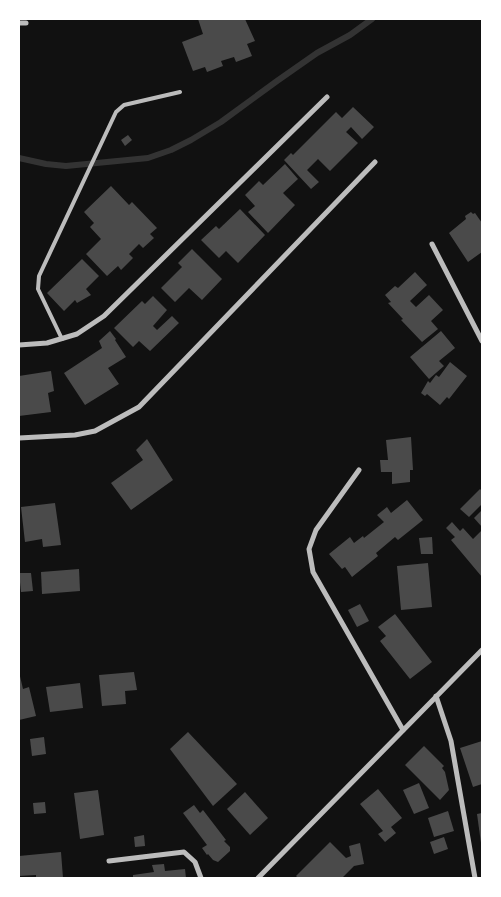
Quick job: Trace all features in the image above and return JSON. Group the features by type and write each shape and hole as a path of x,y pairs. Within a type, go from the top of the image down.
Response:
{"street":[{"path":"19,23 26,23"},
{"path":"19,345 47,343 77,334 104,316 327,97"},
{"path":"19,438 75,435 95,431 139,407 375,162"},
{"path":"432,244 482,341"},
{"path":"359,470 316,530 309,549 313,572 403,730"},
{"path":"258,878 482,650"},
{"path":"436,696 451,741 475,878"},
{"path":"109,861 184,852 195,862 201,878"},
{"path":"264,872 267,878"}],"lane":[{"path":"62,339 38,289 38,276 100,144 116,112 124,105 180,92"}],"building":[{"path":"198,19 245,19 255,41 247,44 252,56 236,62 234,57 221,61 223,66 207,72 205,67 193,71 182,42 203,34"},
{"path":"353,107 374,127 362,139 351,127 346,132 358,143 330,171 318,159 307,170 319,182 311,189 284,160 291,153 293,155 336,112 342,118"},
{"path":"128,135 132,140 125,146 121,140"},
{"path":"285,164 298,179 283,193 295,205 268,233 248,212 255,206 245,195 259,181 263,185"},
{"path":"111,186 129,205 132,202 157,228 150,234 154,238 143,248 139,244 129,254 133,258 121,270 118,266 107,276 86,254 101,239 90,227 94,223 84,212"},
{"path":"240,209 265,235 238,263 226,251 219,258 201,240 216,226 219,229"},
{"path":"471,212 475,213 482,223 482,252 468,262 449,233 466,219 465,216"},
{"path":"192,249 222,279 202,300 189,288 175,302 161,288 182,267 178,263"},
{"path":"82,259 99,276 86,289 91,295 77,303 75,300 64,311 47,293"},
{"path":"415,272 427,285 410,301 416,307 429,295 443,310 431,321 438,329 422,342 401,320 403,319 388,303 391,302 385,295 395,286 398,288"},
{"path":"153,296 167,310 153,326 157,330 172,316 179,323 150,351 139,341 133,347 114,328 142,301 145,304"},
{"path":"110,331 126,357 108,368 119,384 85,405 64,373 102,348 99,341"},
{"path":"441,331 455,348 439,361 444,366 429,379 410,357"},
{"path":"450,362 467,376 449,399 447,397 440,405 427,394 425,396 421,393 428,381 430,383 436,375 439,377"},
{"path":"51,371 54,391 48,393 51,412 19,416 19,376"},
{"path":"411,437 413,470 410,470 410,482 392,484 392,472 381,472 380,460 388,460 386,440"},
{"path":"147,439 173,480 131,510 111,483 143,460 136,450"},
{"path":"480,489 482,491 482,504 469,517 460,509"},
{"path":"407,500 423,520 398,540 395,537 376,553 378,556 352,577 345,567 342,569 329,554 350,537 354,543 363,536 364,538 384,522 377,515 387,507 391,513"},
{"path":"55,503 61,545 43,547 42,539 25,542 21,507"},
{"path":"482,510 482,527 474,518"},
{"path":"452,522 460,531 463,528 473,539 482,530 482,577 451,540 455,537 446,528"},
{"path":"432,537 433,554 421,554 419,538"},
{"path":"428,563 432,607 401,610 397,566"},
{"path":"79,569 80,591 42,594 41,572"},
{"path":"19,573 31,573 33,591 21,592"},
{"path":"360,604 369,621 357,627 348,610"},
{"path":"395,614 432,662 410,679 380,641 386,636 378,627"},
{"path":"19,672 23,689 29,687 36,716 19,720"},
{"path":"134,672 137,690 125,691 126,704 102,706 99,675"},
{"path":"80,683 83,708 50,712 46,687"},
{"path":"188,732 237,784 213,806 170,749"},
{"path":"44,737 46,754 32,756 30,739"},
{"path":"482,741 482,784 473,787 460,748"},
{"path":"424,746 444,766 442,768 445,772 449,790 440,800 405,765"},
{"path":"419,783 429,808 414,814 403,790"},
{"path":"378,789 402,818 391,827 396,833 385,842 378,834 383,831 360,804"},
{"path":"98,790 104,835 80,839 74,793"},
{"path":"245,792 268,818 250,835 227,809"},
{"path":"45,802 46,813 34,814 33,803"},
{"path":"194,805 200,813 203,810 230,847 230,851 218,862 207,855 202,848 207,845 183,813"},
{"path":"448,811 454,831 434,837 428,818"},
{"path":"482,813 482,843 481,843 477,814"},
{"path":"144,835 145,846 135,847 134,837"},
{"path":"444,837 448,849 434,854 430,842"},
{"path":"330,842 346,858 351,856 349,846 360,843 364,864 354,866 342,878 298,878 296,876"},
{"path":"61,852 63,878 36,878 36,875 19,876 19,856"},
{"path":"164,864 165,871 185,869 186,878 133,878 133,875 154,872 152,865"}],"waterway":[{"path":"19,158 66,166 148,158 171,150 221,122 317,53 350,35 372,19"}]}
